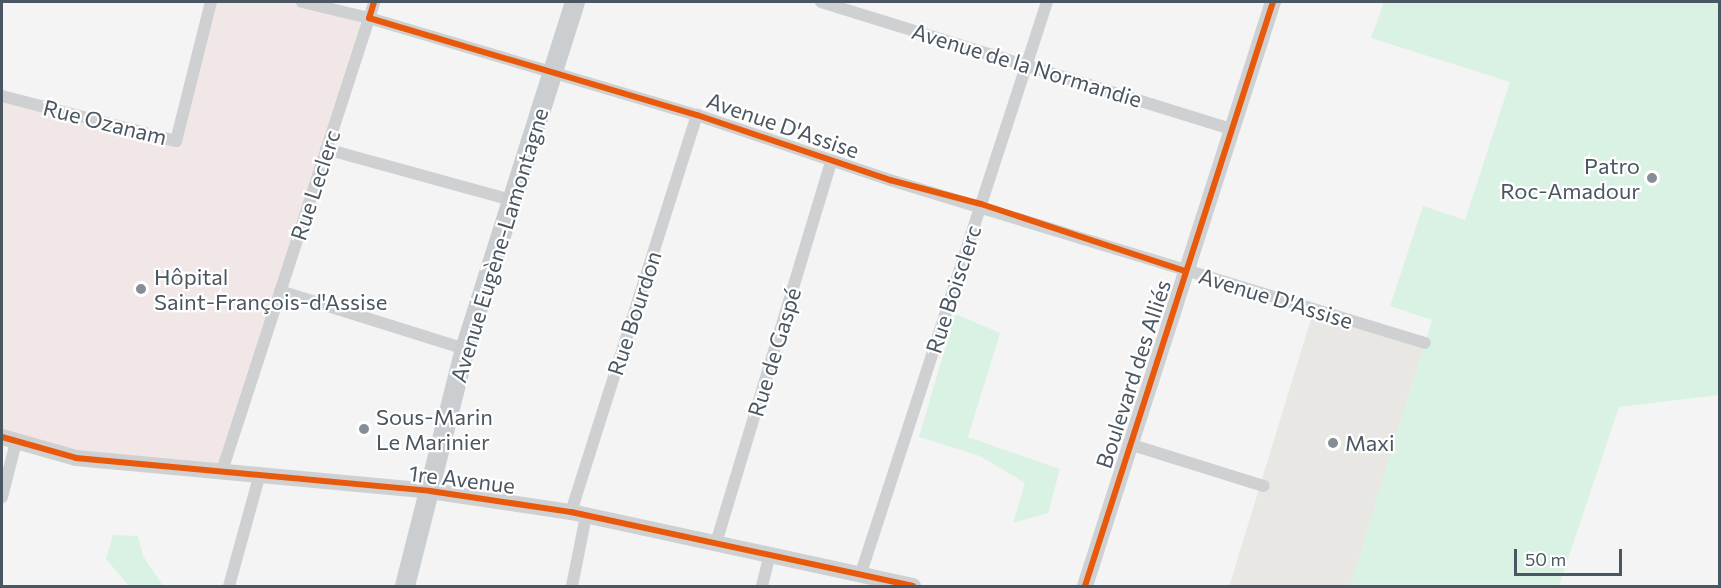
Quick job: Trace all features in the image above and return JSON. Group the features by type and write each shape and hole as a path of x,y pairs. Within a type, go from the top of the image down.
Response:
{"main road":[{"name":"Avenue Eugène-Lamontagne","path":"405,586 465,349 575,2"}],"street":[{"name":"Rue Ozanam","path":"2,96 176,141 211,2"},
{"name":"Avenue D'Assise","path":"302,2 369,18 553,71 697,115 831,161 981,204 1185,271 1425,343"},
{"name":"Rue Leclerc","path":"222,471 374,2"},
{"name":"Avenue de la Normandie","path":"821,2 1232,129"},
{"name":"Rue Boisclerc","path":"860,576 1047,2"},
{"name":"Boulevard des Alliés","path":"1085,586 1273,2"},
{"name":"Rue Bourdon","path":"572,586 579,514 697,115"},
{"path":"326,149 512,200"},
{"name":"Rue de Gaspé","path":"716,543 831,161"},
{"path":"280,291 465,349"},
{"path":"2,497 9,439"},
{"name":"1re Avenue","path":"9,439 76,458 222,471 259,477 430,491 579,514 913,586"},
{"path":"1129,444 1264,486"},
{"path":"229,586 259,477"},
{"path":"762,586 770,555"}],"shaded area":[{"name":"Hôpital Saint-François-d'Assise","path":"211,2 302,2 369,18 222,471 149,467 2,437 2,96 175,141"},
{"path":"1314,309 1425,343 1351,586 1229,586"}],"green space":[{"path":"1384,2 1719,2 1719,395 1619,407 1559,586 1350,586 1432,320 1390,306 1423,206 1465,220 1510,82 1371,38"},
{"path":"955,314 1000,333 968,437 1060,469 1048,513 1013,523 1025,483 980,456 919,437"},
{"path":"113,535 138,536 143,556 163,586 129,586 106,559"}],"cycle path":[{"path":"374,2 369,18 697,115 890,180 981,204 1185,271"},
{"path":"1085,586 1273,2"},
{"path":"2,437 76,458 430,491 571,512 913,586"}],"place":[{"name":"Patro Roc-Amadour","path":"1652,178"},
{"name":"Hôpital Saint-François-d'Assise","path":"141,289"},
{"name":"Sous-Marin Le Marinier","path":"364,429"},
{"name":"Maxi","path":"1333,443"}]}
